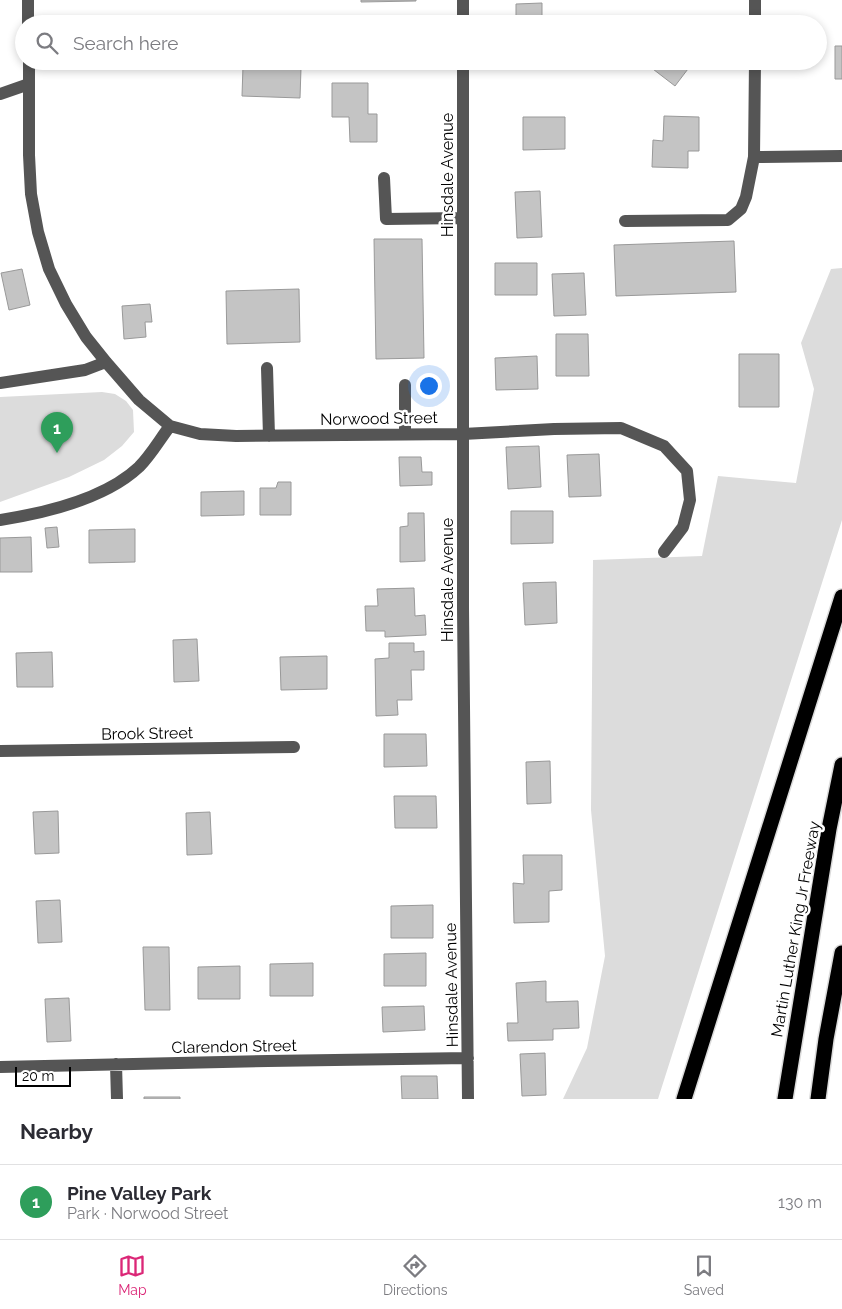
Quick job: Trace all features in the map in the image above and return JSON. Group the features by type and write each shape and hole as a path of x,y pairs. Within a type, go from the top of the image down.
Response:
{"highway":[{"path":"684,1099 842,597"},
{"name":"Martin Luther King Jr Freeway","path":"785,1099 826,847 842,765"},
{"path":"818,1099 826,1039 842,952"}],"street":[{"path":"28,0 28,15"},
{"path":"463,0 463,15"},
{"path":"755,0 755,15"},
{"path":"0,520 75,503 121,482 140,466 170,426 139,400 86,337 66,304 49,269 38,232 31,194 29,70"},
{"name":"Hinsdale Avenue","path":"463,70 463,434 468,1099"},
{"path":"626,221 728,220 741,209 746,197 754,157 755,70"},
{"path":"0,94 29,84"},
{"path":"754,157 842,156"},
{"path":"384,178 386,219 463,218"},
{"path":"0,383 85,370 106,362"},
{"path":"267,368 269,436"},
{"path":"405,385 405,434"},
{"name":"Norwood Street","path":"170,426 200,434 236,436 463,434 554,429 621,428 664,446 687,471 690,500 683,527 664,552"},
{"name":"Brook Street","path":"0,751 294,748"},
{"name":"Clarendon Street","path":"0,1067 468,1058"},
{"path":"116,1064 117,1099"}],"shaded area":[{"path":"842,268 842,520 658,1099 563,1099 587,1048 605,956 591,810 593,560 702,556 718,476 796,483 814,389 801,343 831,269"},
{"path":"102,392 115,394 126,401 133,410 134,432 122,446 104,460 69,477 0,502 0,397"}],"building":[{"path":"361,0 416,0 416,1 361,2"},
{"path":"542,3 542,15 516,15 516,4"},
{"path":"835,46 842,46 842,79 835,79"},
{"path":"243,70 301,70 300,98 242,96"},
{"path":"654,70 687,70 675,86"},
{"path":"332,83 368,83 368,114 377,114 377,142 350,142 349,117 332,117"},
{"path":"664,116 699,117 699,151 688,151 688,168 652,167 653,140 663,141"},
{"path":"523,117 565,117 565,149 523,150"},
{"path":"540,191 542,237 517,238 515,192"},
{"path":"374,239 422,239 424,358 376,359"},
{"path":"734,241 736,292 616,296 614,245"},
{"path":"495,263 537,263 537,295 495,295"},
{"path":"22,269 30,305 9,310 1,273"},
{"path":"584,273 586,315 554,316 552,274"},
{"path":"299,289 300,342 227,344 226,291"},
{"path":"150,304 152,322 145,322 146,337 124,339 122,306"},
{"path":"556,334 588,334 589,376 556,376"},
{"path":"739,354 779,354 779,407 739,407"},
{"path":"537,356 538,389 496,390 495,358"},
{"path":"539,446 541,487 508,489 506,447"},
{"path":"599,454 601,496 569,497 567,455"},
{"path":"399,457 421,457 422,472 432,472 432,485 400,486"},
{"path":"278,482 291,482 291,515 260,515 260,488 276,488"},
{"path":"244,491 244,515 201,516 201,492"},
{"path":"511,511 553,511 553,543 511,544"},
{"path":"408,513 424,513 425,561 400,562 400,527 408,526"},
{"path":"57,527 59,547 47,548 45,528"},
{"path":"135,529 135,562 89,563 89,530"},
{"path":"31,537 32,572 0,572 0,538"},
{"path":"556,582 557,623 525,625 523,583"},
{"path":"414,588 415,616 425,615 426,635 385,637 385,631 366,631 365,606 378,606 377,589"},
{"path":"197,639 199,681 174,682 173,640"},
{"path":"389,643 414,643 414,652 424,651 424,670 411,670 412,700 397,700 398,715 376,716 375,659 389,658"},
{"path":"52,652 53,687 17,687 16,653"},
{"path":"327,656 327,689 281,690 280,657"},
{"path":"384,734 426,734 427,766 384,767"},
{"path":"550,761 551,803 527,804 526,762"},
{"path":"394,796 436,796 437,828 395,828"},
{"path":"58,811 59,853 35,854 33,812"},
{"path":"210,812 212,854 187,855 186,813"},
{"path":"523,855 562,855 562,890 549,891 549,922 514,923 513,883 524,884"},
{"path":"60,900 62,942 38,943 36,901"},
{"path":"433,905 433,938 391,938 391,906"},
{"path":"143,947 169,947 170,1010 145,1010"},
{"path":"426,953 426,986 384,986 384,954"},
{"path":"313,963 313,996 270,996 270,964"},
{"path":"240,966 240,999 198,999 198,967"},
{"path":"546,981 546,1002 578,1001 579,1028 553,1029 553,1040 508,1041 507,1023 518,1023 516,983"},
{"path":"69,998 71,1041 47,1042 45,999"},
{"path":"424,1006 425,1030 383,1032 382,1007"},
{"path":"545,1053 546,1095 522,1096 520,1054"},
{"path":"401,1076 437,1076 438,1099 402,1099"},
{"path":"144,1097 180,1097 180,1099 144,1099"}],"place":[{"name":"Pine Valley Park","path":"57,453"}]}
